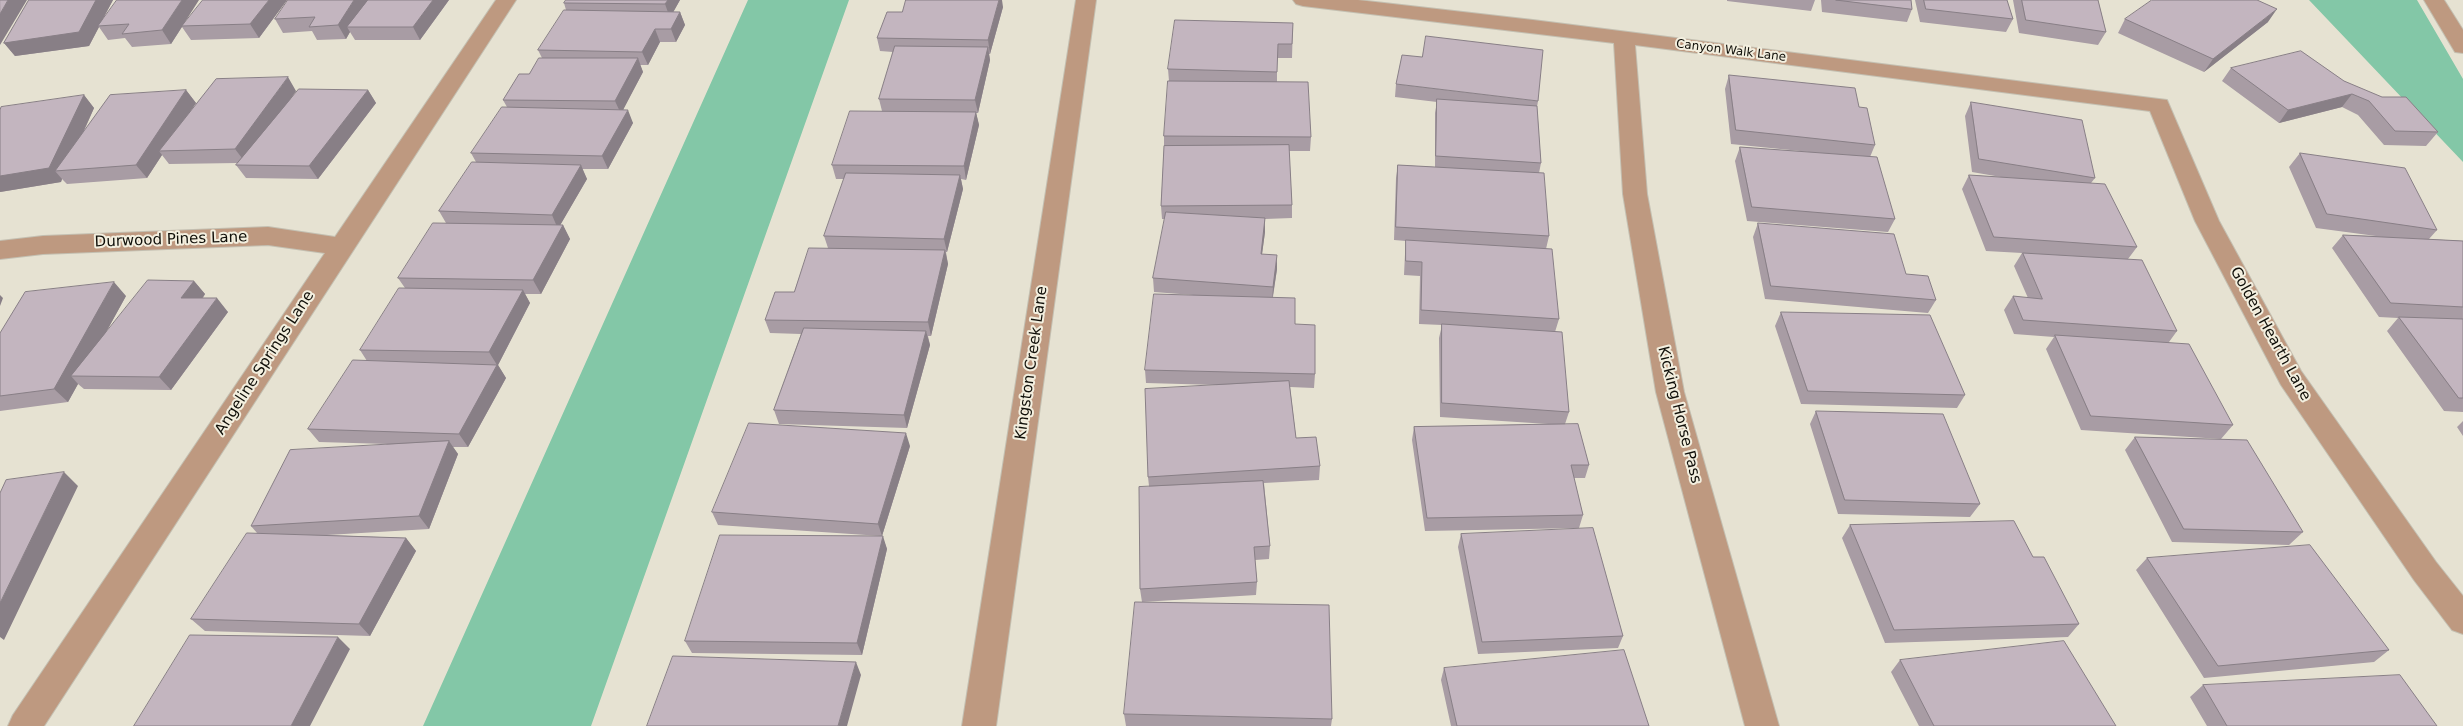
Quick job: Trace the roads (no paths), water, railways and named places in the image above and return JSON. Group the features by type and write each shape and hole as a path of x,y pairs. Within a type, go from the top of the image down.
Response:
{"street":[{"name":"Angeline Springs Lane","path":"25,726 506,0"},
{"name":"Kingston Creek Lane","path":"979,726 1086,0"},
{"name":"Canyon Walk Lane","path":"1303,0 2159,105"},
{"path":"2434,0 2463,46"},
{"name":"Kicking Horse Pass","path":"1624,38 1635,194 1670,392 1762,726"},
{"name":"Golden Hearth Lane","path":"2159,105 2207,221 2291,378 2425,571 2463,620"},
{"name":"Durwood Pines Lane","path":"0,250 43,245 268,236 342,248"}]}
